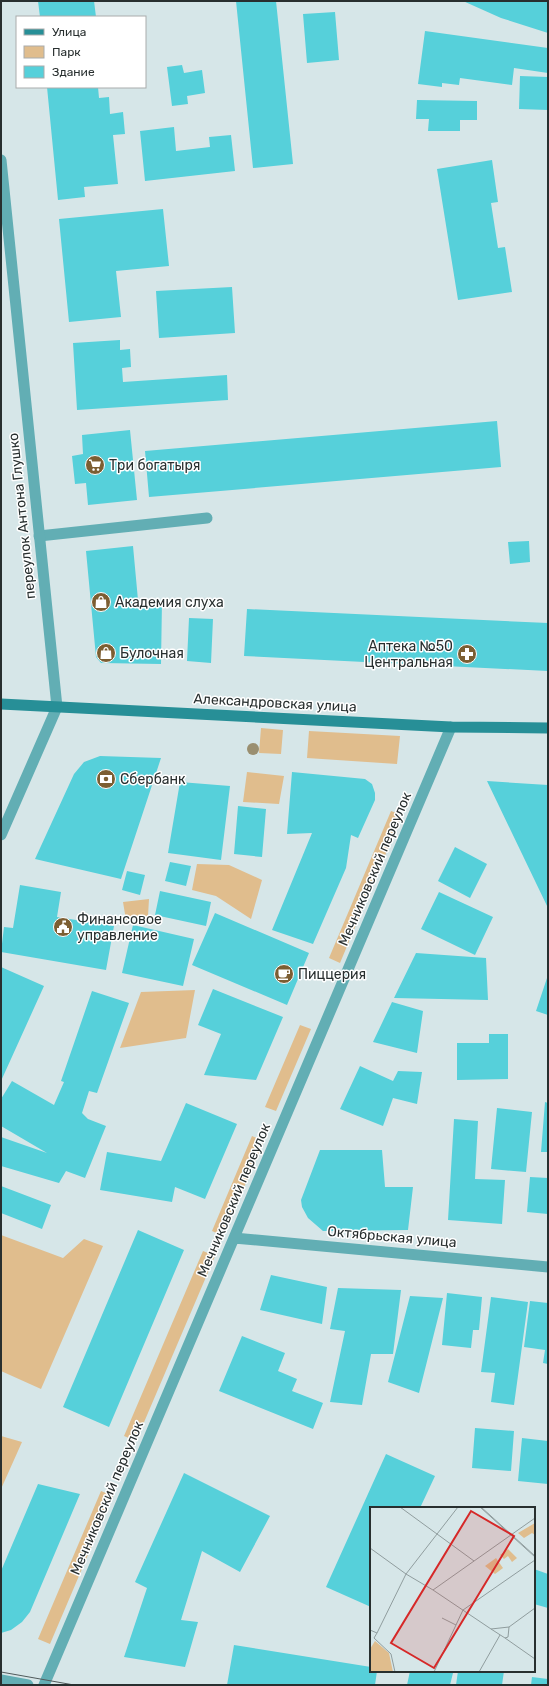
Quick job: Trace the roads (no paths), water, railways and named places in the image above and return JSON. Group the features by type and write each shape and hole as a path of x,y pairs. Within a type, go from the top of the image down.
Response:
{"main road":[{"name":"Александровская улица","path":"1,704 451,727 548,728"}],"street":[{"name":"переулок Антона Глушко","path":"1,160 57,707 1,835"},
{"path":"40,536 208,518"},
{"name":"Мечниковский переулок","path":"44,1685 451,727"},
{"name":"Октябрьская улица","path":"234,1238 548,1266"},
{"path":"1,1680 28,1685"}],"tram line":[{"path":"1,1672 74,1685"}],"place":[{"name":"Три богатыря","path":"95,465"},
{"name":"Академия слуха","path":"101,602"},
{"name":"Булочная","path":"106,653"},
{"name":"Аптека №50 Центральная","path":"467,654"},
{"name":"Сбербанк","path":"106,779"},
{"name":"Финансовое управление","path":"63,927"},
{"name":"Пиццерия","path":"284,974"}]}
